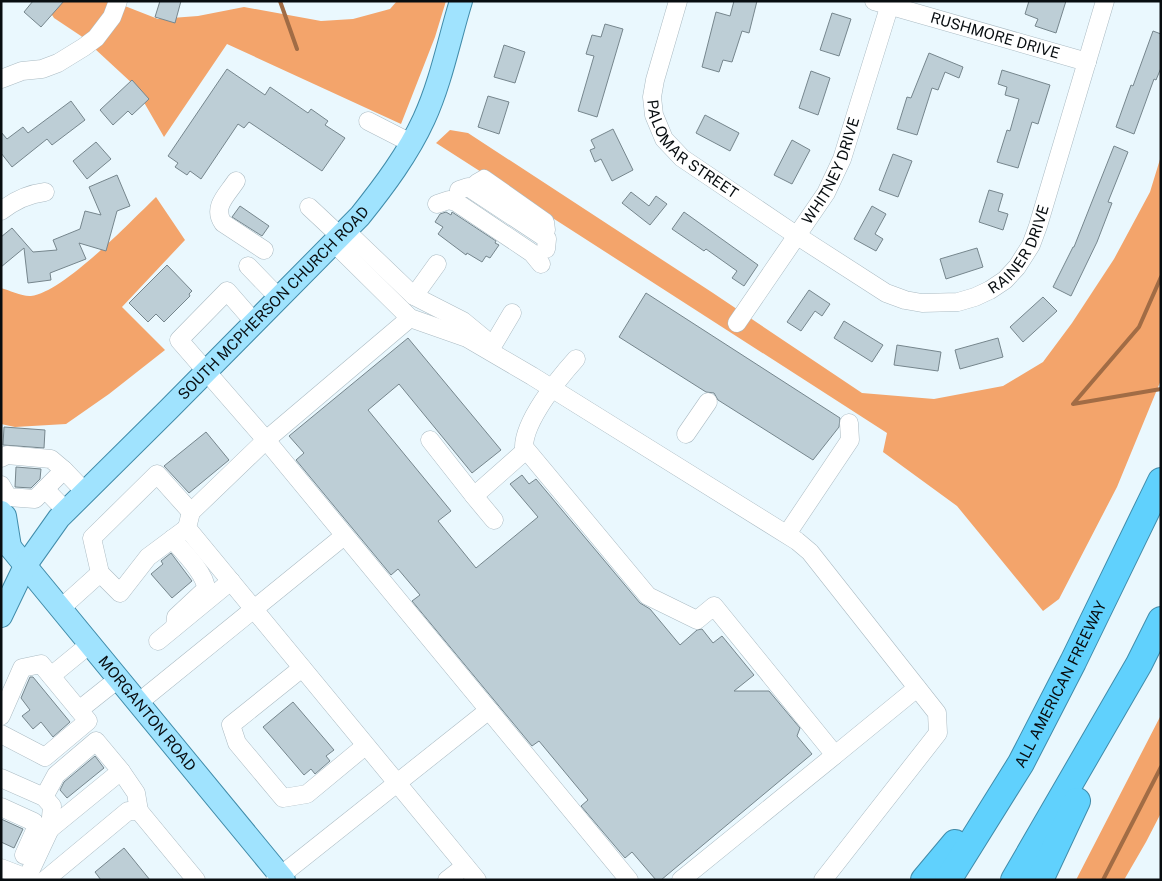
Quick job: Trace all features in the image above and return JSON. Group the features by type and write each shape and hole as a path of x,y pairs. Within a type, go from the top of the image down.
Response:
{"highway":[{"name":"ALL AMERICAN FREEWAY","path":"948,880 1021,763 1077,654 1161,481"},
{"path":"1040,880 1161,620"},
{"path":"1014,880 1139,664"},
{"path":"924,880 1021,763"}],"main road":[{"name":"SOUTH MCPHERSON CHURCH ROAD","path":"1,616 25,566 59,518 340,237 360,216 382,188 411,143 423,120 433,96 461,1"},
{"name":"MORGANTON ROAD","path":"1,512 5,516 6,544 90,644 280,878"}],"street":[{"path":"1,79 22,71 42,70 58,64 84,47 96,38 112,17 118,1"},
{"name":"PALOMAR STREET","path":"678,1 655,80 652,98 659,132 682,158 796,235"},
{"name":"RAINER DRIVE","path":"796,235 886,292 905,300 940,304 958,302 990,290 1005,280 1017,267 1031,245 1038,226 1105,1"},
{"name":"WHITNEY DRIVE","path":"737,323 826,193 842,158 884,3"},
{"name":"RUSHMORE DRIVE","path":"884,3 1087,62"},
{"path":"368,121 411,143"},
{"path":"236,181 219,207 219,217 227,226 264,250"},
{"path":"1,211 22,197 45,192"},
{"path":"457,192 545,248 532,253 456,202 449,200 457,192"},
{"path":"308,207 340,237 414,296 463,322 532,376"},
{"path":"340,237 410,318 468,338 787,534 810,552 937,713 938,733 823,880"},
{"path":"414,296 437,264"},
{"path":"248,266 280,298"},
{"path":"255,323 226,291 179,340 266,440 629,880"},
{"path":"493,345 512,313"},
{"path":"410,318 266,440 189,520 172,539 148,557 120,593 100,573 92,538 157,474 189,520 231,581 477,880"},
{"path":"576,359 551,388 524,437 524,447 648,596 697,620 714,606 835,755"},
{"path":"686,434 708,402"},
{"path":"787,534 850,440 849,423"},
{"path":"430,440 494,520"},
{"path":"474,496 526,450"},
{"path":"1,458 7,455 51,459 85,492"},
{"path":"2,489 8,496 35,499 64,470"},
{"path":"45,489 66,511"},
{"path":"138,703 344,536"},
{"path":"172,539 206,582 206,589 176,617 175,627"},
{"path":"60,609 100,573"},
{"path":"158,641 231,581"},
{"path":"51,676 90,644"},
{"path":"1,716 22,668 41,664 88,721 46,757 1,734"},
{"path":"302,668 231,725 237,743 283,798 307,794 365,746"},
{"path":"79,710 118,679"},
{"path":"681,880 917,688"},
{"path":"280,878 489,710"},
{"path":"44,797 56,774 96,741 136,792 139,811 196,880"},
{"path":"19,875 50,829 121,771"},
{"path":"1,778 44,797 52,806 50,829"},
{"path":"1,807 34,822 36,828 19,875"},
{"path":"45,880 128,811 139,811"},
{"path":"447,880 465,866"}],"shaded area":[{"path":"43,1 112,1 158,19 198,16 244,7 321,21 353,19 390,9 397,1 446,1 435,37 401,124 227,44 164,137 134,85 81,36 54,18"},
{"path":"450,130 468,133 862,393 934,399 1003,386 1043,362 1072,323 1114,259 1150,192 1161,156 1161,380 1117,487 1059,599 1043,611 957,506 883,452 887,433 436,143"},
{"path":"156,197 185,240 122,307 165,350 109,394 66,424 15,427 1,424 1,288 28,296 45,292 61,282 96,254"},
{"path":"1161,715 1161,813 1124,880 1076,880"}],"building":[{"path":"33,1 64,1 41,27 24,12"},
{"path":"160,1 181,1 175,23 155,17"},
{"path":"734,1 757,1 749,33 742,31 732,62 723,60 719,72 702,67 716,12 730,16"},
{"path":"1029,1 1066,1 1056,33 1035,26 1038,19 1025,14"},
{"path":"832,13 851,19 839,56 820,50"},
{"path":"605,24 623,29 597,117 578,111 594,56 586,54 592,35 601,37"},
{"path":"1153,31 1161,34 1161,68 1156,80 1154,79 1134,134 1116,127"},
{"path":"504,45 525,52 515,83 494,77"},
{"path":"929,53 963,67 959,78 945,72 938,90 932,88 917,135 897,129 907,97 911,98"},
{"path":"227,69 265,95 270,87 308,113 311,109 328,121 325,125 345,138 322,171 249,122 244,128 238,124 201,179 190,171 187,175 175,167 178,163 168,156"},
{"path":"1002,70 1050,85 1038,124 1032,122 1018,168 997,162 1007,130 1010,131 1019,99 1005,95 1007,87 998,84"},
{"path":"811,71 830,78 818,115 799,108"},
{"path":"132,80 149,99 132,115 128,111 113,125 100,110"},
{"path":"488,96 509,102 499,134 478,127"},
{"path":"71,101 85,120 52,145 47,139 12,167 1,153 1,132 7,139 23,127 28,133"},
{"path":"705,115 739,133 730,151 696,133"},
{"path":"613,129 633,170 612,181 601,159 595,162 590,150 595,148 591,140"},
{"path":"792,140 810,150 792,184 774,175"},
{"path":"96,142 111,159 87,179 73,161"},
{"path":"1114,146 1128,152 1108,202 1112,203 1097,242 1071,296 1053,287 1074,247"},
{"path":"893,154 912,161 898,197 879,190"},
{"path":"117,175 130,206 117,211 106,251 79,243 86,259 50,273 51,280 28,283 24,248 1,267 1,237 12,228 33,252 57,250 53,240 80,229 85,211 101,215 89,187"},
{"path":"989,190 1003,194 998,211 1008,214 1003,230 979,222"},
{"path":"631,192 649,206 656,196 667,204 650,225 622,203"},
{"path":"240,206 269,226 262,236 232,217"},
{"path":"872,206 886,214 875,234 883,239 876,251 854,239"},
{"path":"446,212 451,215 452,212 496,241 495,243 499,245 490,258 486,256 482,262 467,253 466,255 438,234 443,227 435,222 440,214"},
{"path":"684,212 758,265 744,286 732,278 737,271 706,249 704,251 672,229"},
{"path":"977,248 983,267 946,279 940,259"},
{"path":"167,265 192,291 189,294 190,296 164,322 156,314 148,322 129,303"},
{"path":"809,290 830,304 822,316 815,311 801,331 787,322"},
{"path":"646,293 840,418 839,427 813,460 718,400 714,393 706,392 619,337"},
{"path":"1043,297 1057,311 1023,342 1010,327"},
{"path":"844,321 883,345 872,362 834,338"},
{"path":"408,338 501,450 472,473 399,384 368,410 451,511 438,521 476,568 538,517 510,484 522,475 529,484 536,479 640,603 650,609 680,645 697,630 702,629 713,643 722,636 754,675 734,691 769,691 800,728 797,736 812,754 661,880 656,880 632,852 625,858 581,806 588,800 539,741 532,746 412,601 420,595 398,569 391,575 296,460 304,453 289,436"},
{"path":"998,338 1003,357 960,369 955,350"},
{"path":"897,345 941,352 938,371 894,365"},
{"path":"4,427 45,430 44,448 3,445"},
{"path":"206,432 229,460 189,493 164,466"},
{"path":"16,467 41,469 40,479 31,488 15,487"},
{"path":"171,553 192,581 172,598 151,574 163,564 161,561"},
{"path":"30,677 33,677 70,722 53,737 41,722 33,729 22,716 30,710 21,698"},
{"path":"293,702 334,750 326,756 330,761 315,774 311,769 304,775 263,727"},
{"path":"95,756 104,768 67,798 60,790 64,782"},
{"path":"1,819 23,829 14,848 1,842"},
{"path":"124,848 150,880 101,880 95,872"}],"waterway":[{"path":"280,1 297,49"},
{"path":"1161,277 1139,327 1073,404 1161,389"},
{"path":"1103,880 1161,767"}]}
